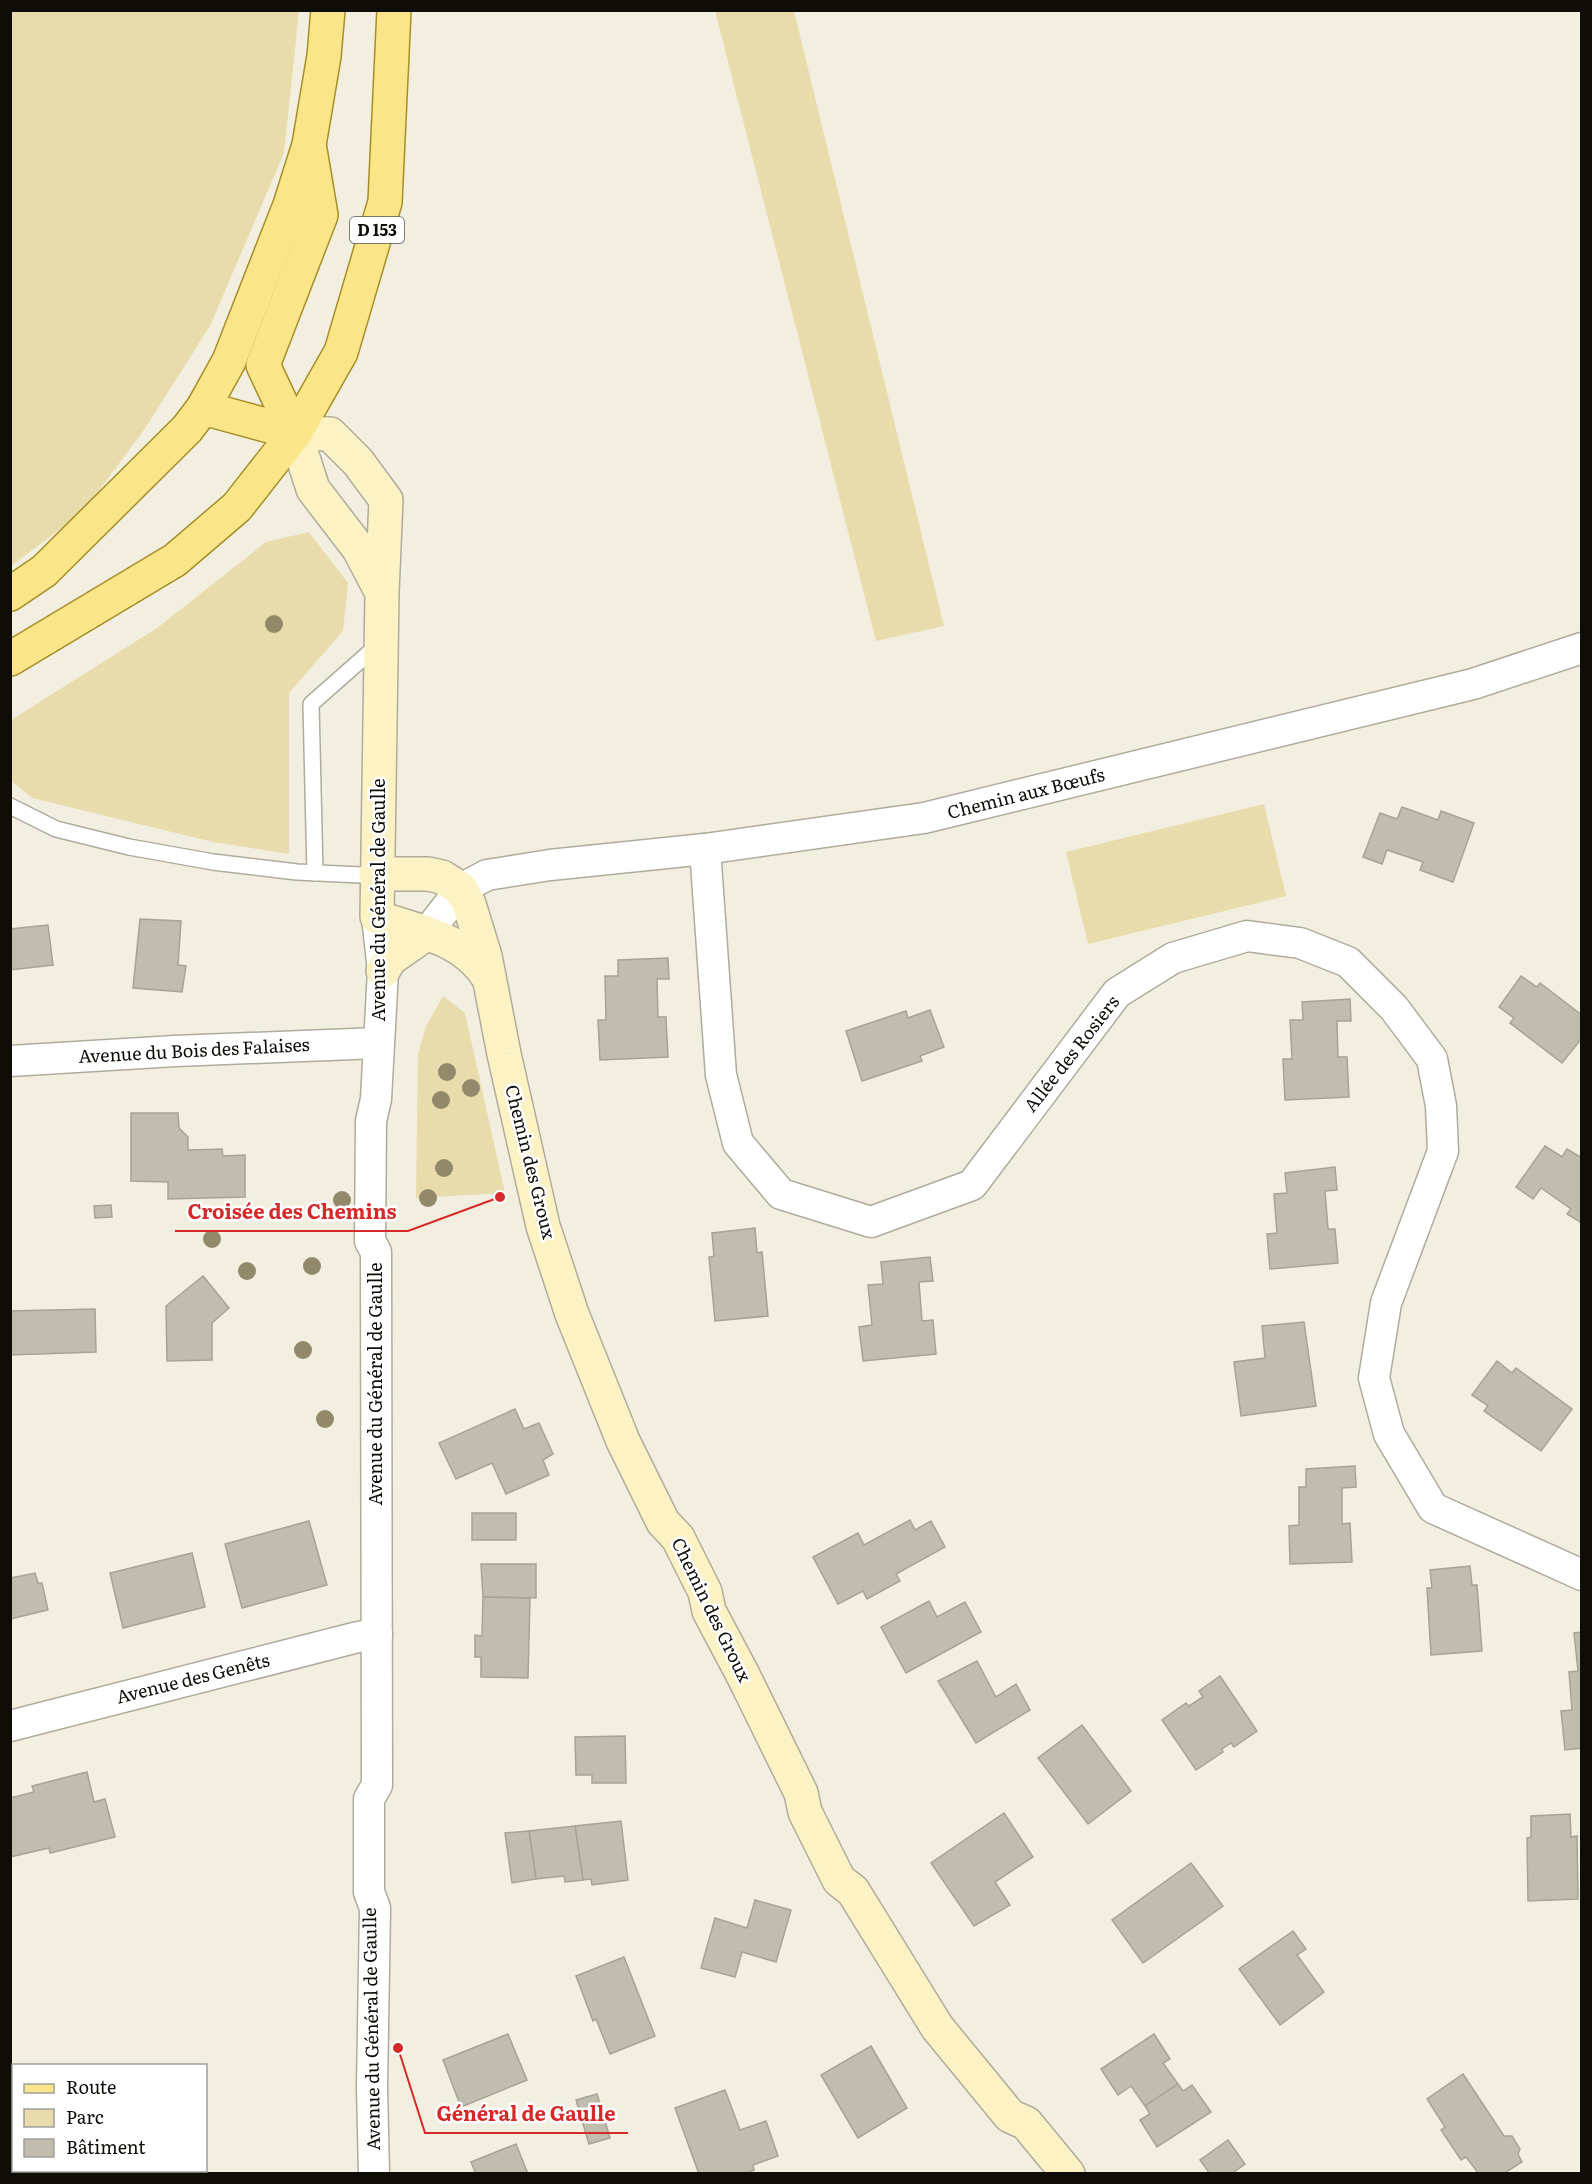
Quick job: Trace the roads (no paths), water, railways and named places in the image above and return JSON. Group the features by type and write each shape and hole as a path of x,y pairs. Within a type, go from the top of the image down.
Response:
{"main road":[{"path":"10,594 44,571 187,429 203,408 228,361 290,205 309,146 324,56 328,10"},
{"name":"D 153","path":"10,659 175,560 237,507 295,433 341,352 385,202 394,10"},
{"path":"295,433 263,365 321,215 309,146"},
{"path":"203,408 295,433"}],"street":[{"name":"Avenue du Général de Gaulle","path":"374,2174 372,2087 375,1908 369,1892 369,1799 377,1785 376,1252 370,1241 371,1121 376,1099 382,971 376,874 386,500 358,462 330,434 295,433 314,489 359,549 382,593"},
{"name":"Chemin aux Bœufs","path":"426,934 460,889 487,876 550,866 705,849 924,818 1473,684 1581,648"},
{"name":"Allée des Rosiers","path":"705,849 721,1075 738,1143 781,1194 871,1222 972,1185 1117,993 1173,958 1247,936 1300,943 1348,962 1394,1008 1432,1059 1441,1106 1443,1151 1386,1303 1375,1367 1374,1378 1389,1434 1433,1508 1581,1575"},
{"path":"376,874 428,874 442,877 460,889"},
{"name":"Chemin des Groux","path":"460,889 475,920 485,956 543,1226 573,1314 623,1441 663,1522 683,1546 705,1592 709,1611 801,1792 805,1812 839,1880 853,1891 938,2027 1010,2116 1026,2123 1068,2174"},
{"name":"Chemin des Groux","path":"377,917 453,944 475,959 488,977"},
{"path":"382,971 390,959 426,934"},
{"name":"Avenue du Bois des Falaises","path":"10,1061 175,1051 378,1043"},
{"name":"Avenue des Genêts","path":"10,1726 377,1634"}],"lane":[{"path":"315,873 311,704 382,642"},
{"path":"10,806 56,829 129,847 213,862 315,873 376,874"}],"place":[{"name":"Croisée des Chemins","path":"500,1197"},
{"name":"Général de Gaulle","path":"398,2048"}]}
